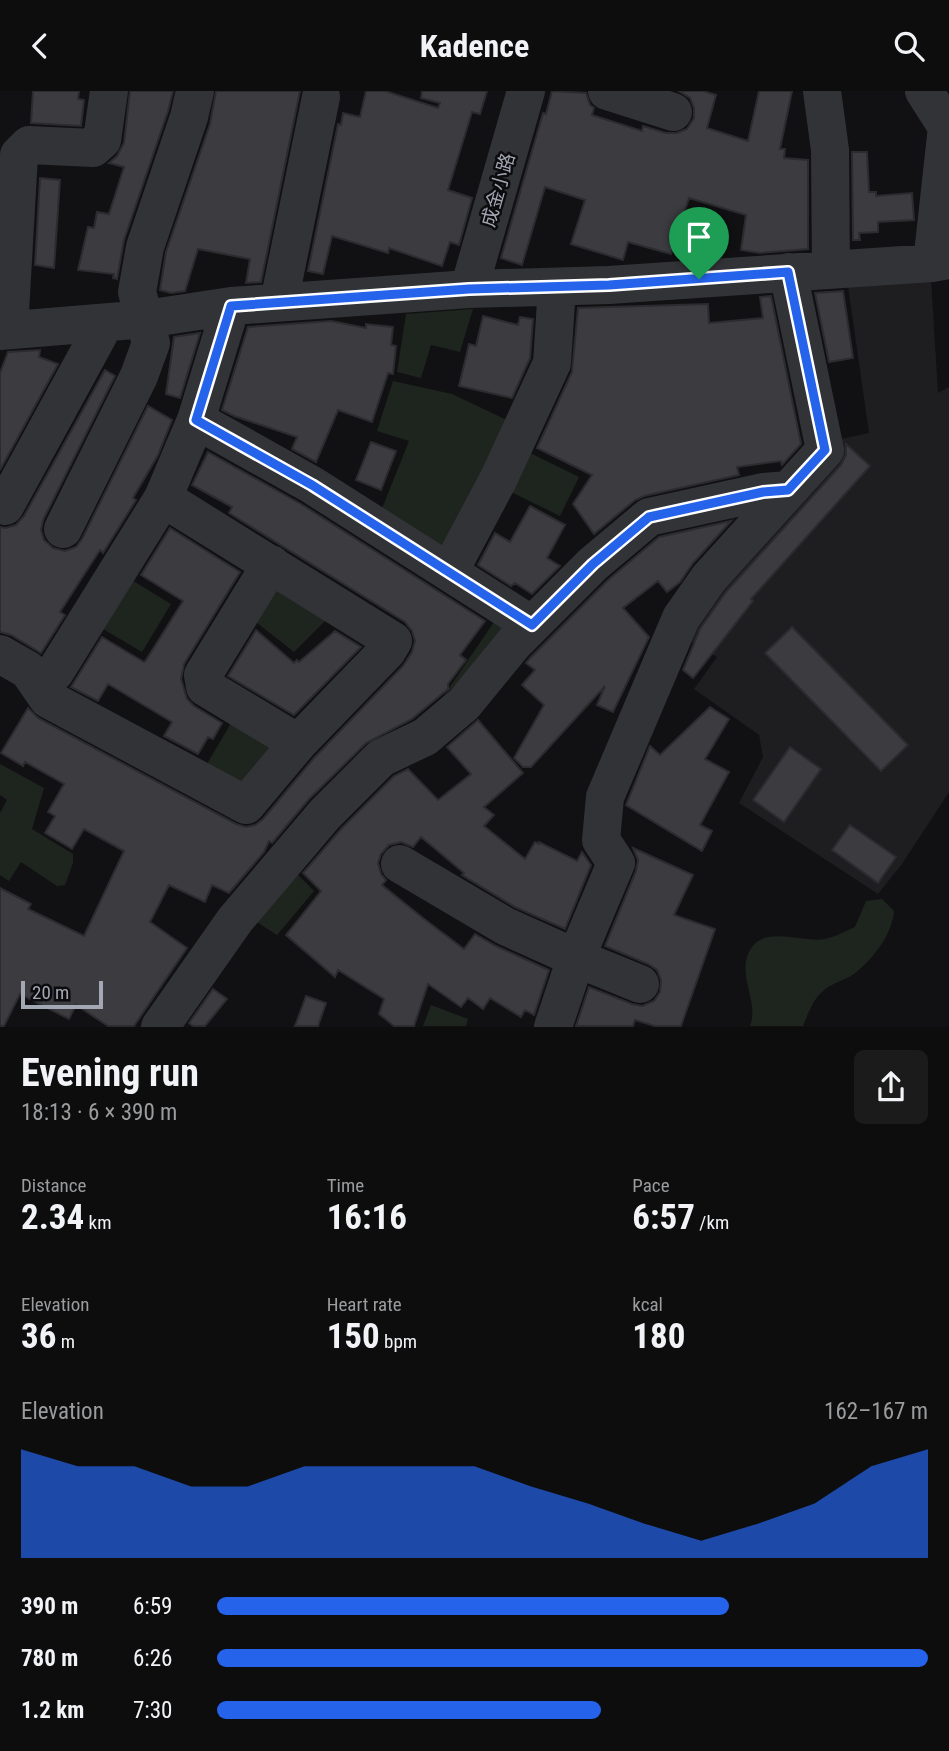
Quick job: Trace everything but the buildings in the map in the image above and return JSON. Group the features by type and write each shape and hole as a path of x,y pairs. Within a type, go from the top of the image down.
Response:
{"street":[{"path":"109,91 102,140 93,148 29,145 19,155 5,330 146,319 231,306 279,302 469,289 609,285 940,261 947,127 924,91"},
{"path":"63,529 139,376 151,342 137,292 145,247 189,117 195,91"},
{"name":"成金小路","path":"469,289 526,91"},
{"path":"607,91 673,112"},
{"path":"822,91 830,150 831,269"},
{"path":"279,302 321,97"},
{"path":"553,1027 576,958 616,863 601,839 605,797 681,618 709,577 825,450 788,272"},
{"path":"450,572 499,478 552,363 557,287"},
{"path":"40,685 55,672 163,498 196,420 231,306"},
{"path":"5,506 105,323"},
{"path":"196,420 312,485 532,625"},
{"path":"160,1027 235,920 325,814 381,758 425,737 464,704 514,643 593,564 649,517 763,492 788,490"},
{"path":"0,654 28,670 48,699 246,805 298,743 387,651 393,641 163,498"},
{"path":"271,564 203,675 205,687 298,743"},
{"path":"400,864 505,926 640,984"}],"shaded area":[{"path":"931,279 938,393 949,387 949,792 902,864 878,894 739,803 763,757 759,735 694,689 717,657 682,636 841,439 869,433 848,286"},
{"path":"473,309 460,352 431,345 421,378 397,372 406,314"},
{"path":"393,381 452,394 511,422 443,548 381,511 409,441 377,431"},
{"path":"524,450 579,477 560,516 507,490"},
{"path":"277,577 330,616 294,652 252,619"},
{"path":"130,579 171,604 142,652 98,626"},
{"path":"498,616 513,628 443,697"},
{"path":"234,718 283,744 240,790 204,769"},
{"path":"0,764 44,788 32,829 73,854 73,863 65,885 57,886 21,862 9,881 0,875 0,813 7,800 0,795"},
{"path":"293,870 314,891 277,935 249,917"},
{"path":"882,899 894,911 890,929 880,946 854,974 821,993 803,1026 750,1026 752,1007 746,966 752,947 767,937 816,940 833,937 855,927 866,901"},
{"path":"431,1005 468,1019 466,1026 423,1026"}],"route":[{"path":"788,272 825,450 788,490 763,492 649,517 593,564 532,625 312,485 196,420 231,306 469,289 699,279 788,272"}]}
